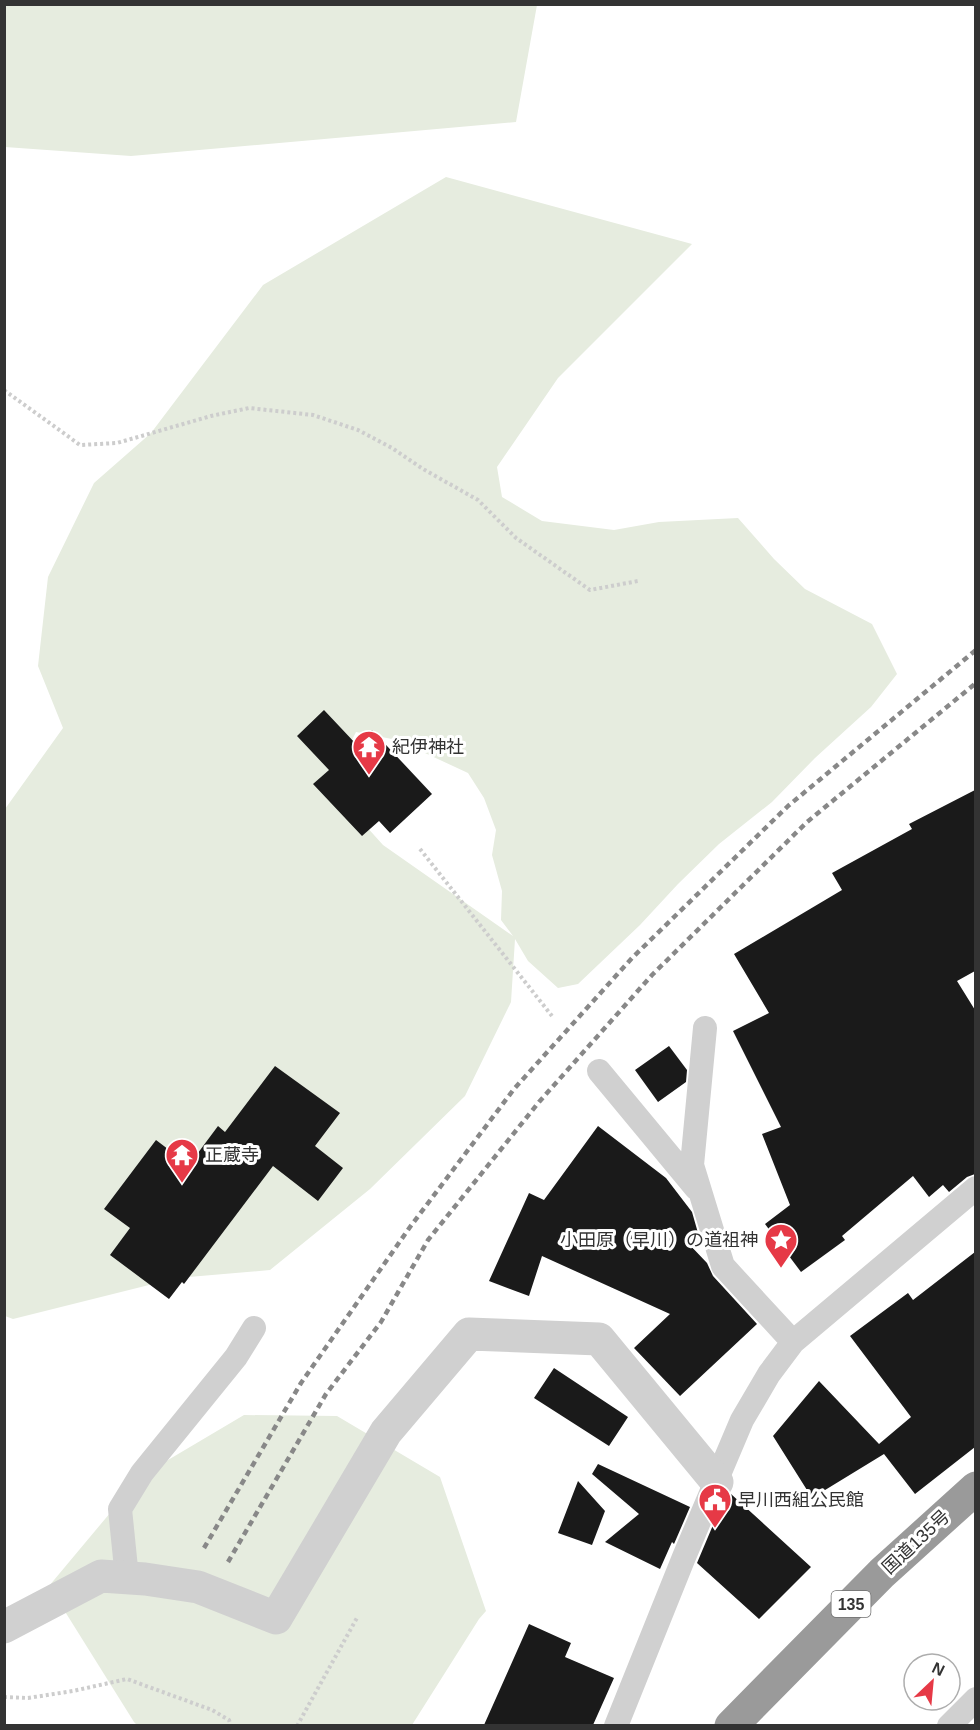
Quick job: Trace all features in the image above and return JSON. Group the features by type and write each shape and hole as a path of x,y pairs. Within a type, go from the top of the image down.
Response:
{"highway":[{"name":"国道135号","path":"731,1725 882,1573 975,1488"}],"street":[{"path":"4,1627 101,1576 198,1587 276,1618 386,1432 469,1334 599,1339 717,1482"}],"lane":[{"path":"705,1028 692,1165 723,1266 793,1342"},
{"path":"599,1071 701,1194"},
{"path":"616,1725 742,1420 769,1374 793,1342 975,1188"},
{"path":"127,1578 120,1509 142,1473 236,1357 254,1328"},
{"path":"949,1725 975,1699"}],"path":[{"path":"4,390 80,445 117,443 211,416 249,408 313,415 358,430 478,500 516,538 590,590 638,581"},
{"path":"420,849 552,1016"},
{"path":"297,1725 358,1616"},
{"path":"4,1697 28,1698 127,1679 212,1710 229,1720 231,1725"}],"shaded area":[{"path":"4,5 537,5 516,122 131,156 5,147"},
{"path":"446,177 692,244 558,378 497,467 502,497 542,521 614,530 659,522 738,518 774,559 805,589 872,624 897,674 871,707 815,758 772,802 719,844 640,925 578,984 558,988 528,961 515,939 511,1002 465,1096 370,1189 270,1270 177,1278 13,1319 5,1316 5,809 63,728 38,666 48,577 94,483 151,433 263,285","holes":["356,732 397,740 468,773 484,798 496,830 492,855 502,891 501,920 513,936 383,845 347,805 338,768"]},
{"path":"244,1415 337,1416 440,1477 486,1611 412,1725 137,1725 49,1586 141,1476"}],"building":[{"name":"紀伊神社","path":"324,710 356,744 372,730 432,794 390,833 379,821 362,836 313,784 329,770 297,736"},
{"path":"975,790 975,971 957,981 975,1010 975,1174 967,1177 949,1192 943,1185 929,1197 913,1176 842,1236 845,1240 801,1272 765,1224 790,1205 762,1134 781,1127 733,1031 769,1013 734,954 842,890 832,873 912,829 909,824"},
{"path":"669,1046 687,1070 686,1082 658,1102 635,1070"},
{"name":"正蔵寺","path":"275,1066 340,1113 315,1146 343,1168 318,1201 273,1166 184,1284 182,1282 169,1299 110,1255 130,1228 104,1209 156,1140 189,1165 218,1126 225,1132"},
{"path":"598,1126 666,1178 692,1212 698,1233 687,1242 707,1263 713,1276 757,1324 680,1396 634,1348 670,1314 542,1256 529,1296 489,1281 529,1193 544,1200"},
{"path":"975,1252 975,1447 915,1494 884,1454 812,1498 773,1436 819,1381 879,1444 911,1417 850,1336 908,1293 913,1300"},
{"path":"554,1368 628,1417 609,1446 534,1398"},
{"path":"598,1464 690,1507 660,1569 605,1542 639,1514 592,1474"},
{"path":"578,1481 605,1511 592,1545 558,1533"},
{"path":"731,1494 811,1567 759,1619 697,1563 724,1499"},
{"path":"529,1624 571,1643 565,1657 614,1678 593,1725 484,1725"}],"railway":[{"path":"204,1548 301,1383 410,1227 514,1089 632,958 788,806 976,650"},
{"path":"228,1562 326,1394 381,1322 428,1240 539,1102 652,975 807,822 976,683"}],"place":[{"name":"紀伊神社","path":"369,776"},
{"name":"正蔵寺","path":"182,1184"},
{"name":"小田原（早川）の道祖神","path":"781,1269"},
{"name":"早川西組公民館","path":"715,1529"}]}
